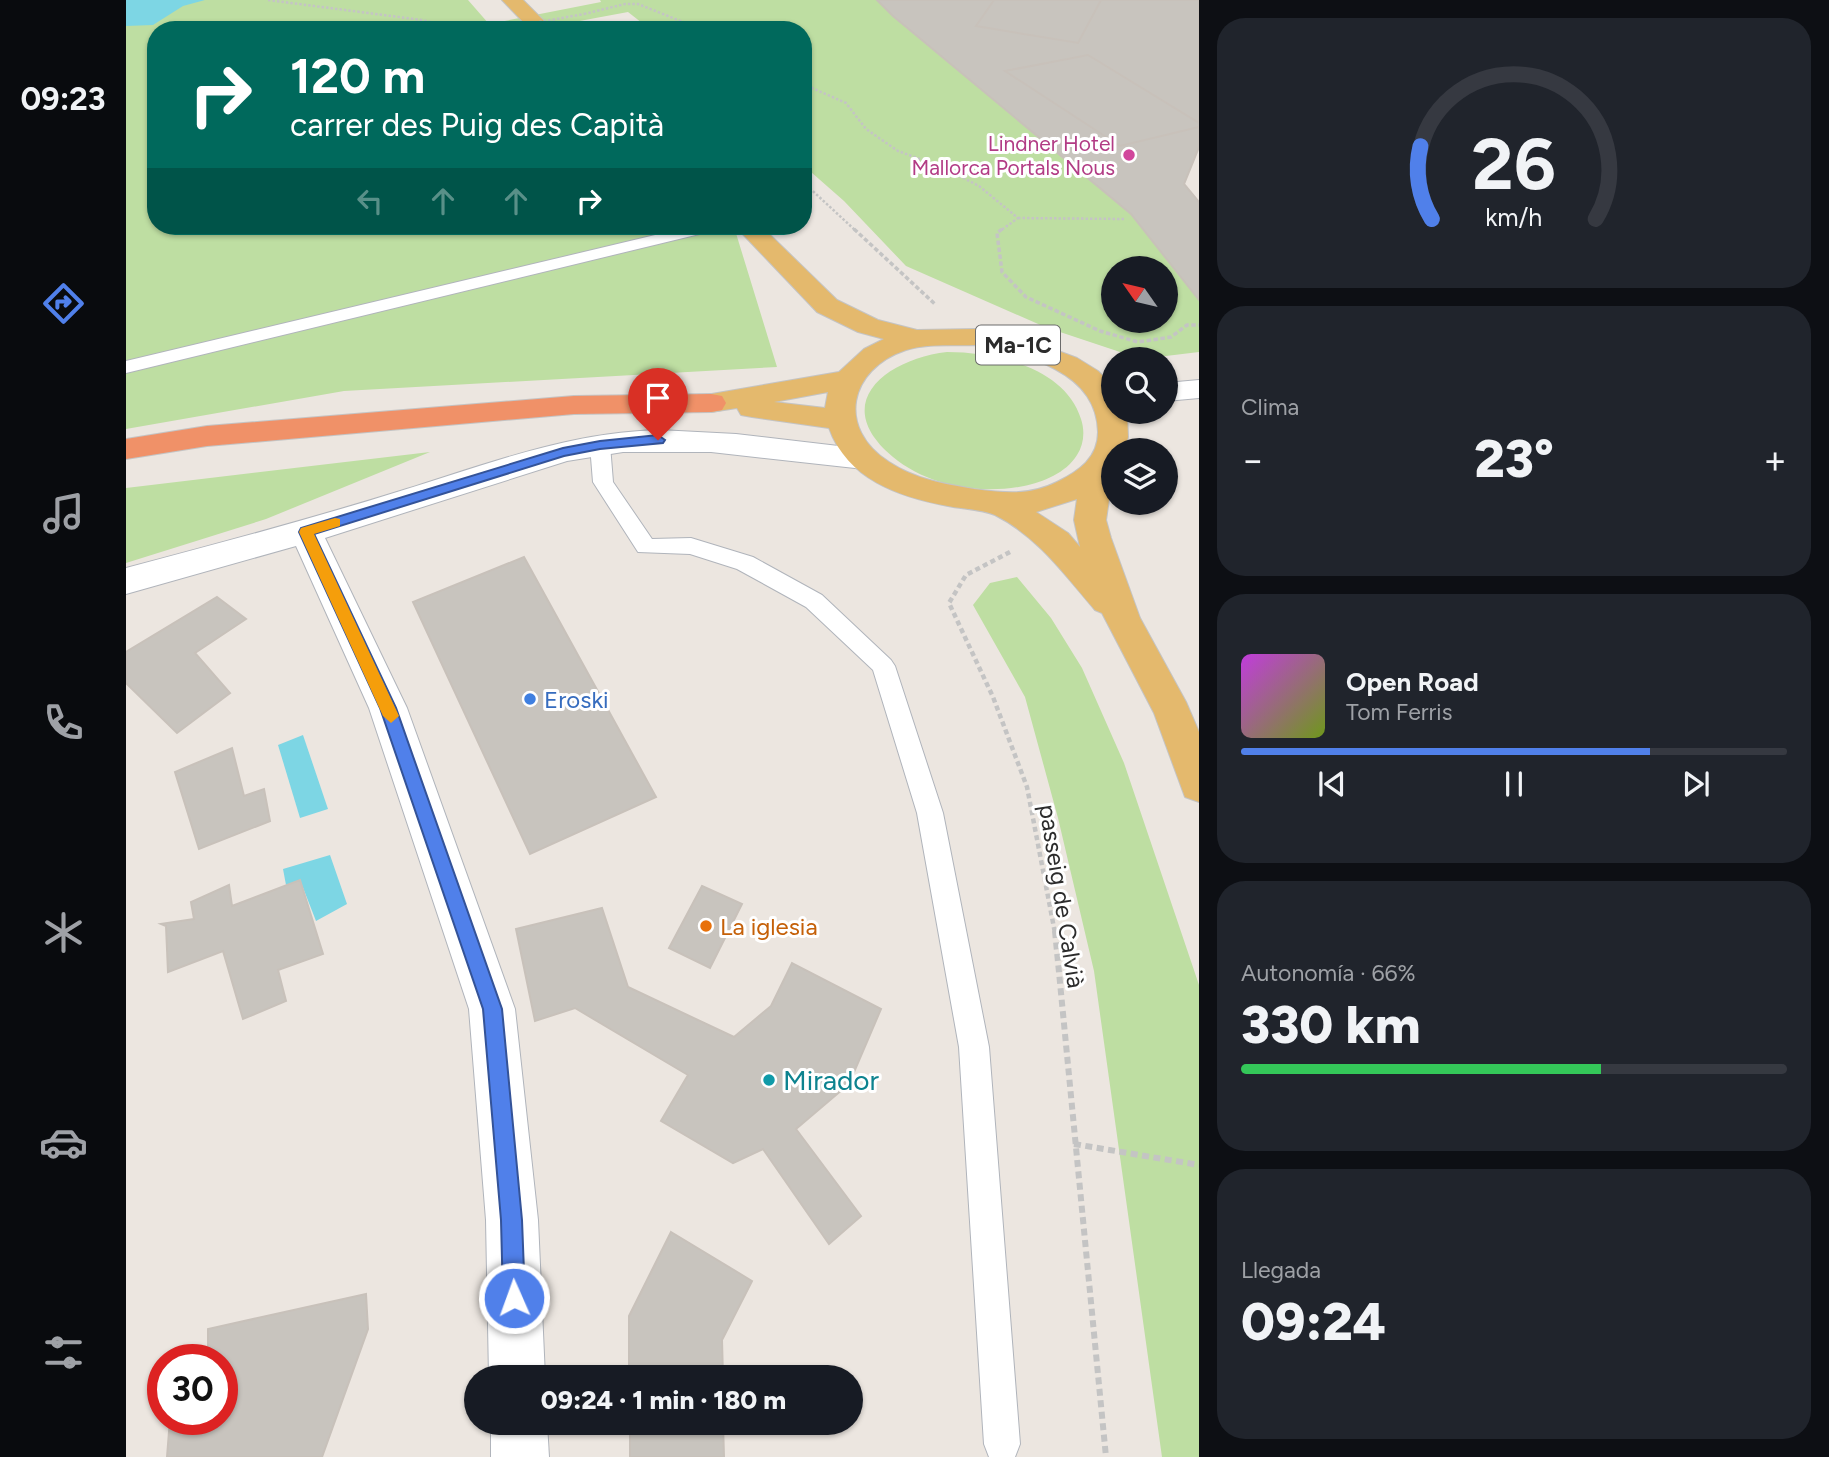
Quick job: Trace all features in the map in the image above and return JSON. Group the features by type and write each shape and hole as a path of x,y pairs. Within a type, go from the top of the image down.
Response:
{"highway":[{"path":"126,449 207,436 574,405 711,403"}],"main road":[{"path":"512,0 534,21"},
{"name":"Ma-1C","path":"756,235 827,306 868,326 916,340"},
{"path":"711,403 839,420 843,360 827,306"},
{"name":"Ma-1C","path":"843,360 869,358 891,347 916,340 975,337 1016,344 1052,356 1101,388"},
{"path":"711,403 843,360"},
{"name":"Ma-1C","path":"839,420 846,435 864,459 905,483 930,491 1004,506 1056,541 1122,618"},
{"name":"Ma-1C","path":"1115,424 1110,452 1097,474 1090,520 1122,618 1173,713 1199,785"},
{"name":"Ma-1C","path":"1004,506 1063,493 1097,474"}],"street":[{"path":"1178,391 1199,390"},
{"path":"126,581 306,532 563,452 600,445 658,440 725,442 864,459"},
{"path":"306,532 388,708 492,1009 512,1220 517,1365"},
{"path":"519,1435 520,1457"}],"lane":[{"path":"126,367 675,235"},
{"path":"600,445 603,482 646,547 691,546 745,563 814,601 883,666 930,813 974,1047 1002,1444"}],"path":[{"path":"268,0 426,21"},
{"path":"545,21 584,14 624,2 638,4 680,21"},
{"path":"812,88 846,103 866,129 898,151 944,168 979,186 1018,218"},
{"path":"812,189 945,314"},
{"path":"1124,219 1018,218 997,233 1002,272 1026,297 1100,331 1138,342 1171,337 1187,325 1199,325"},
{"name":"passeig de Calvià","path":"1056,541 1024,545 966,575 948,603 993,696 1027,787 1054,924 1106,1457"},
{"path":"1074,1144 1199,1165"}],"green space":[{"path":"126,0 468,0 486,21 147,21 147,235 737,235 777,367 344,391 126,429"},
{"path":"600,0 877,0 1131,214 1164,256 1101,256 1101,333 1178,333 1178,273 1199,300 1199,352 1178,355 1178,347 1105,347 1045,327 906,266 844,201 812,173 812,21 640,21 628,12 580,21 504,21 601,2"},
{"path":"947,352 1006,359 1044,375 1060,387 1073,401 1083,428 1081,446 1067,467 1054,476 1024,486 1007,489 972,488 955,486 922,475 893,457 874,437 866,419 866,402 873,387 886,374 904,364"},
{"path":"430,452 266,519 126,563 126,488"},
{"path":"1017,577 1051,618 1082,668 1124,763 1199,985 1199,1457 1162,1457 1094,971 1058,818 1025,697 973,605 990,583"}],"water":[{"path":"126,0 205,0 183,6 159,21 147,21 147,25 126,26"},
{"path":"303,735 328,809 300,818 278,745"},
{"path":"330,855 347,904 316,921 300,880 286,885 283,869"}],"building":[{"name":"Lindner Hotel Mallorca Portals Nous","path":"877,0 1199,0 1199,147 1184,184 1199,202 1199,300 1178,273 1178,256 1164,256 1131,214"},
{"path":"994,0 1101,0 1078,43 976,26"},
{"path":"1088,55 1199,123 1199,127 1120,146 1005,71"},
{"name":"Eroski","path":"524,557 656,797 530,854 413,602"},
{"path":"217,597 246,619 195,653 230,693 177,733 126,683 126,652"},
{"path":"232,748 244,796 264,789 270,821 199,849 175,772"},
{"path":"300,880 323,954 278,970 286,1001 243,1019 223,951 168,972 166,926 161,924 194,919 191,902 229,885 232,906"},
{"name":"La iglesia","path":"702,886 742,904 710,968 669,948"},
{"name":"Mirador","path":"602,908 628,987 734,1037 771,1006 792,963 881,1009 849,1084 796,1129 861,1216 829,1244 763,1149 733,1163 661,1121 688,1075 575,1008 535,1021 516,929"},
{"path":"671,1232 752,1281 722,1340 723,1365 629,1365 629,1316"},
{"path":"366,1294 368,1329 322,1457 167,1457 169,1435 238,1435 238,1344 208,1344 208,1329"},
{"path":"630,1435 723,1435 724,1457 630,1457"}],"slow traffic":[{"path":"335,523 306,532 391,716"}],"place":[{"name":"Lindner Hotel Mallorca Portals Nous","path":"1129,155"},
{"name":"Eroski","path":"530,699"},
{"name":"La iglesia","path":"706,926"},
{"name":"Mirador","path":"769,1080"}],"route":[{"path":"514,1298 512,1220 492,1009 388,708 306,532 563,452 600,445 658,440"}]}
